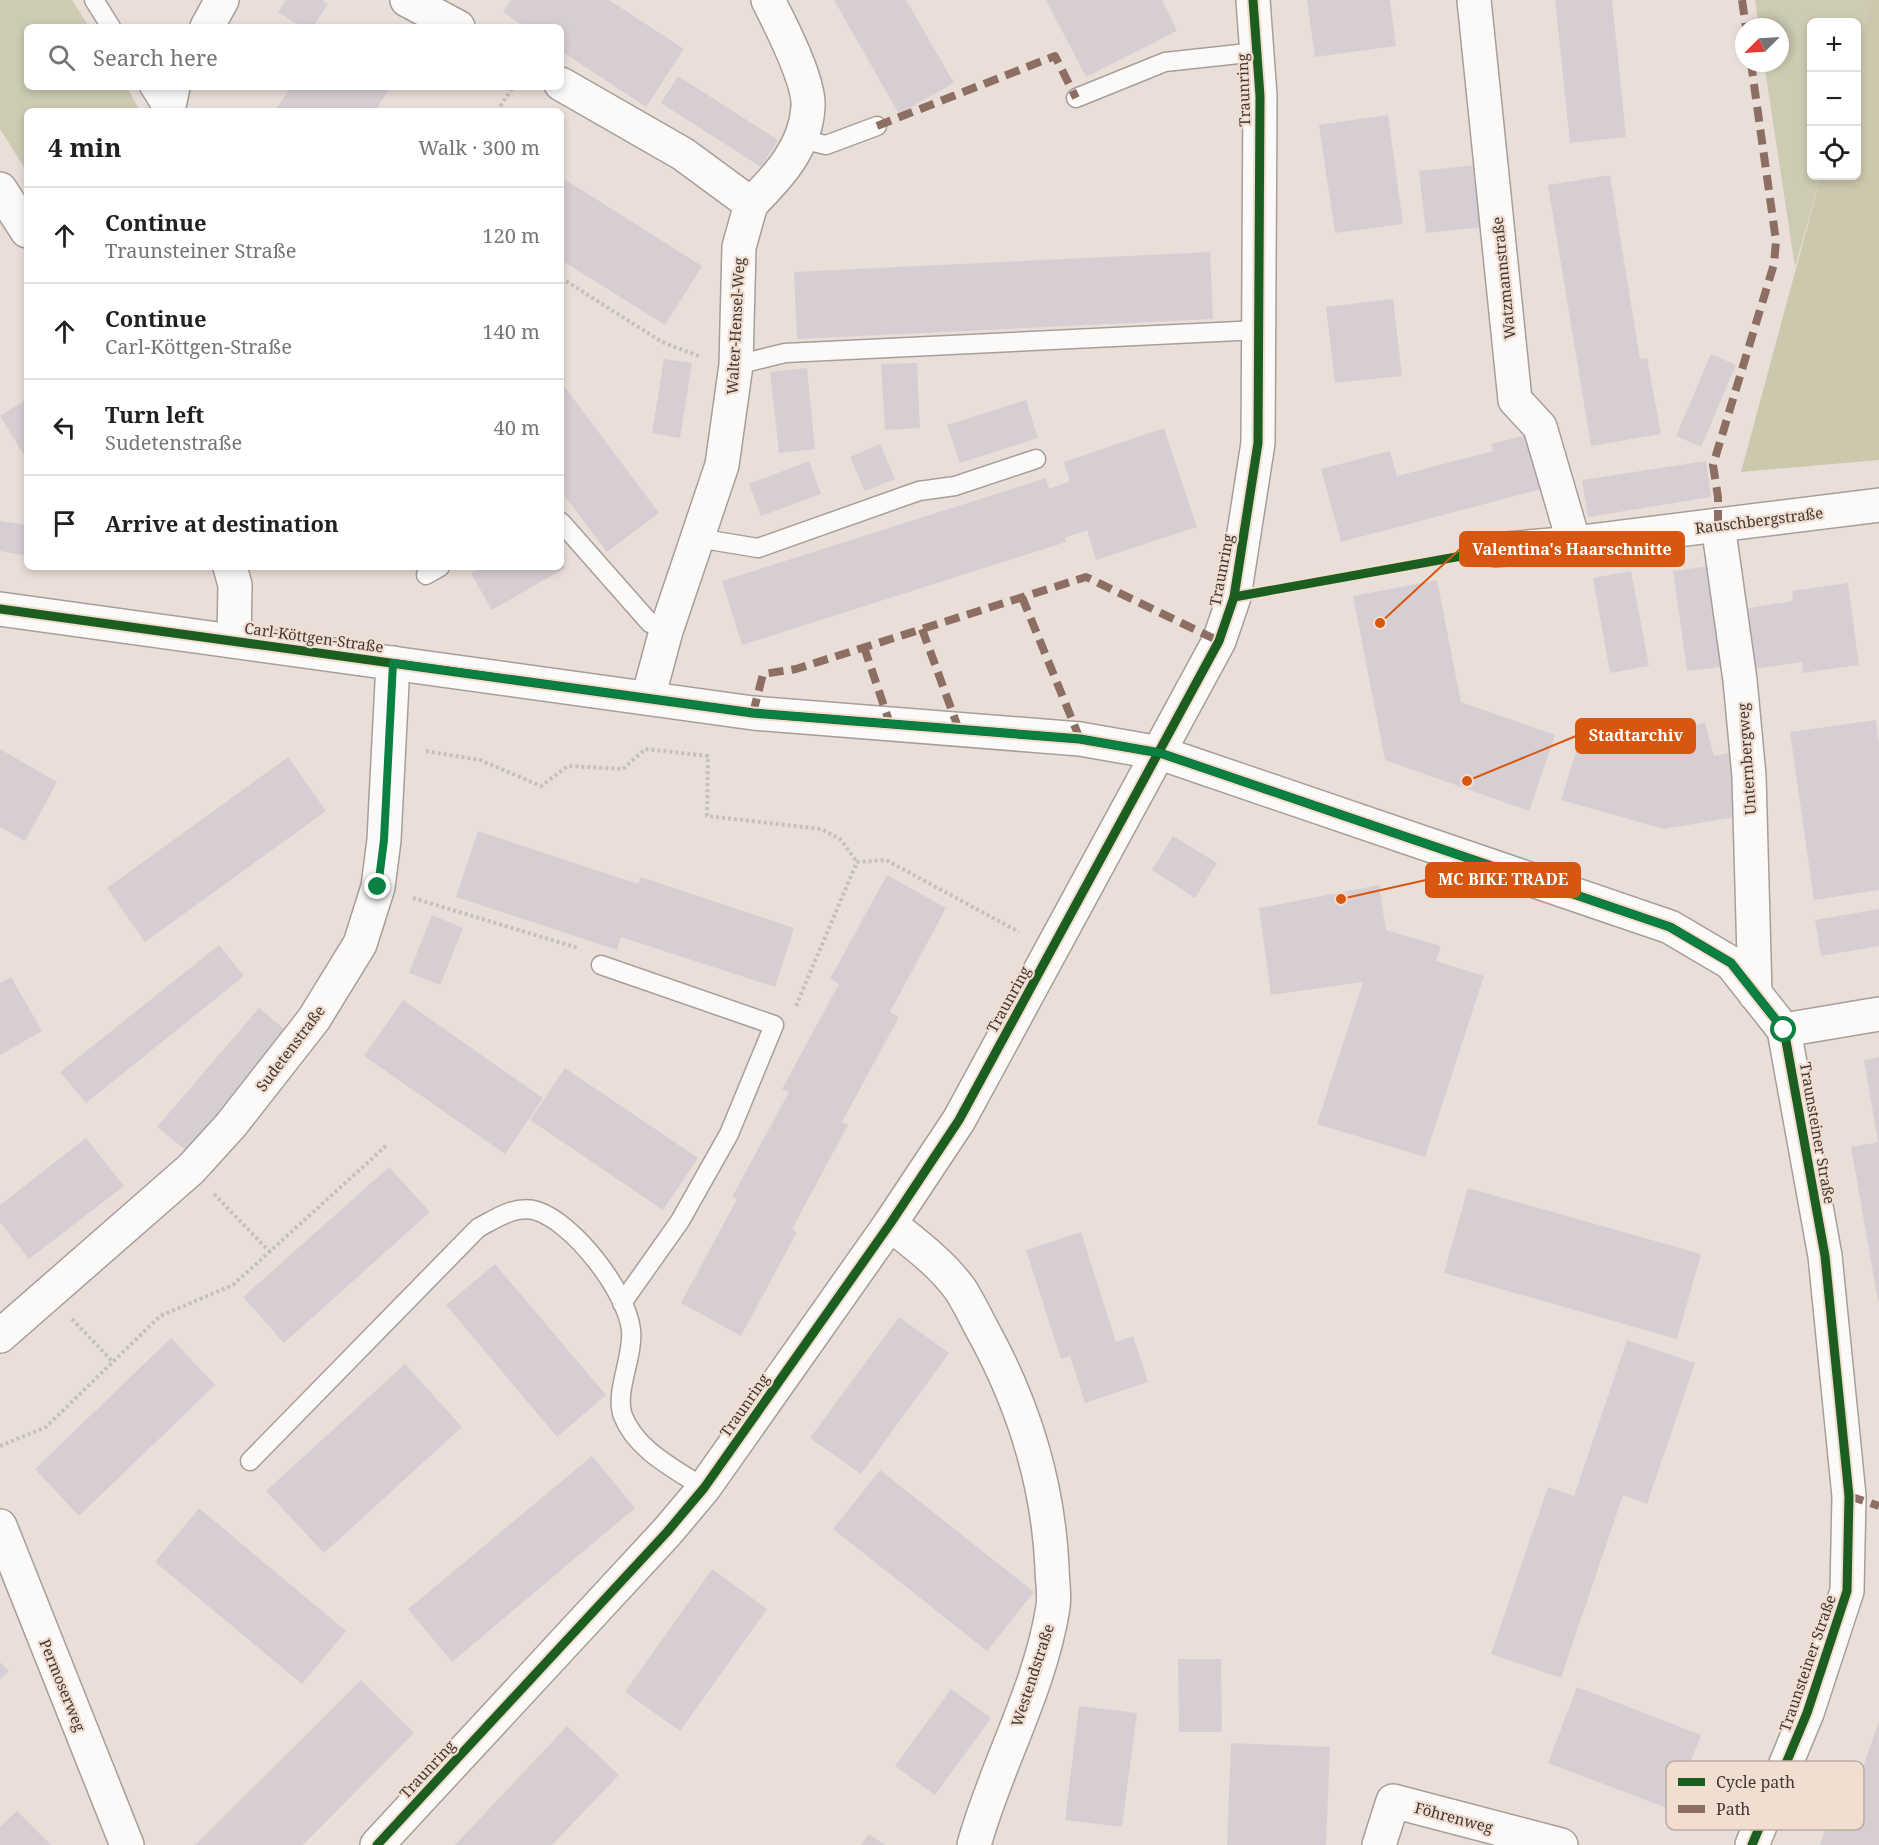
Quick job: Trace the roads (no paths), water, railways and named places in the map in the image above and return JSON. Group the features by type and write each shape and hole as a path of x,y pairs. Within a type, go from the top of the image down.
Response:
{"street":[{"path":"209,24 222,0"},
{"path":"407,0 452,24"},
{"path":"564,86 683,154 751,204 777,178 800,139 808,106 794,53 768,0"},
{"name":"Traunring","path":"377,1845 667,1532 704,1488 890,1224 959,1120 1219,641 1234,597 1258,443 1260,96 1253,0"},
{"name":"Watzmannstraße","path":"1474,0 1515,400 1540,427 1574,543"},
{"path":"167,108 172,90"},
{"path":"0,189 24,226"},
{"name":"Walter-Hensel-Weg","path":"648,698 666,631 722,465 736,364 739,248 751,204"},
{"name":"Rauschbergstraße","path":"1495,550 1574,543 1879,505"},
{"name":"Unternbergweg","path":"1718,525 1740,680 1749,776 1755,994"},
{"path":"231,570 235,585 234,641"},
{"name":"Carl-Köttgen-Straße","path":"0,609 753,713 1080,739 1160,753"},
{"name":"Sudetenstraße","path":"0,1336 191,1169 238,1117 314,1019 360,944 378,887 384,840 393,663"},
{"name":"Traunsteiner Straße","path":"1160,753 1670,927 1731,963 1784,1030 1825,1256 1849,1496 1847,1591 1807,1713 1787,1761"},
{"path":"1784,1030 1879,1014"},
{"name":"Westendstraße","path":"890,1224 931,1257 960,1290 1002,1364 1024,1417 1043,1486 1051,1540 1054,1606 1040,1658 985,1805 974,1845"},
{"name":"Permoserweg","path":"0,1526 127,1845"},
{"name":"Föhrenweg","path":"1379,1845 1393,1801 1561,1845"},
{"name":"Traunsteiner Straße","path":"1752,1845 1758,1830"}],"lane":[{"path":"94,0 109,24"},
{"path":"1076,98 1165,62 1257,52"},
{"path":"151,90 164,108"},
{"path":"800,139 826,146 877,126"},
{"path":"736,364 785,352 1259,330"},
{"path":"697,538 758,548 919,491 955,486 1036,459"},
{"path":"564,525 650,624 666,631"},
{"path":"601,965 774,1025 729,1134 680,1221 622,1303"},
{"path":"250,1461 478,1228 510,1211 537,1210 559,1224 587,1250 610,1281 622,1303 631,1329 630,1355 623,1386 622,1413 630,1430 647,1448 704,1488"}],"place":[{"name":"Valentina's Haarschnitte","path":"1380,623"},
{"name":"Stadtarchiv","path":"1467,781"},
{"name":"MC BIKE TRADE","path":"1341,899"}]}
